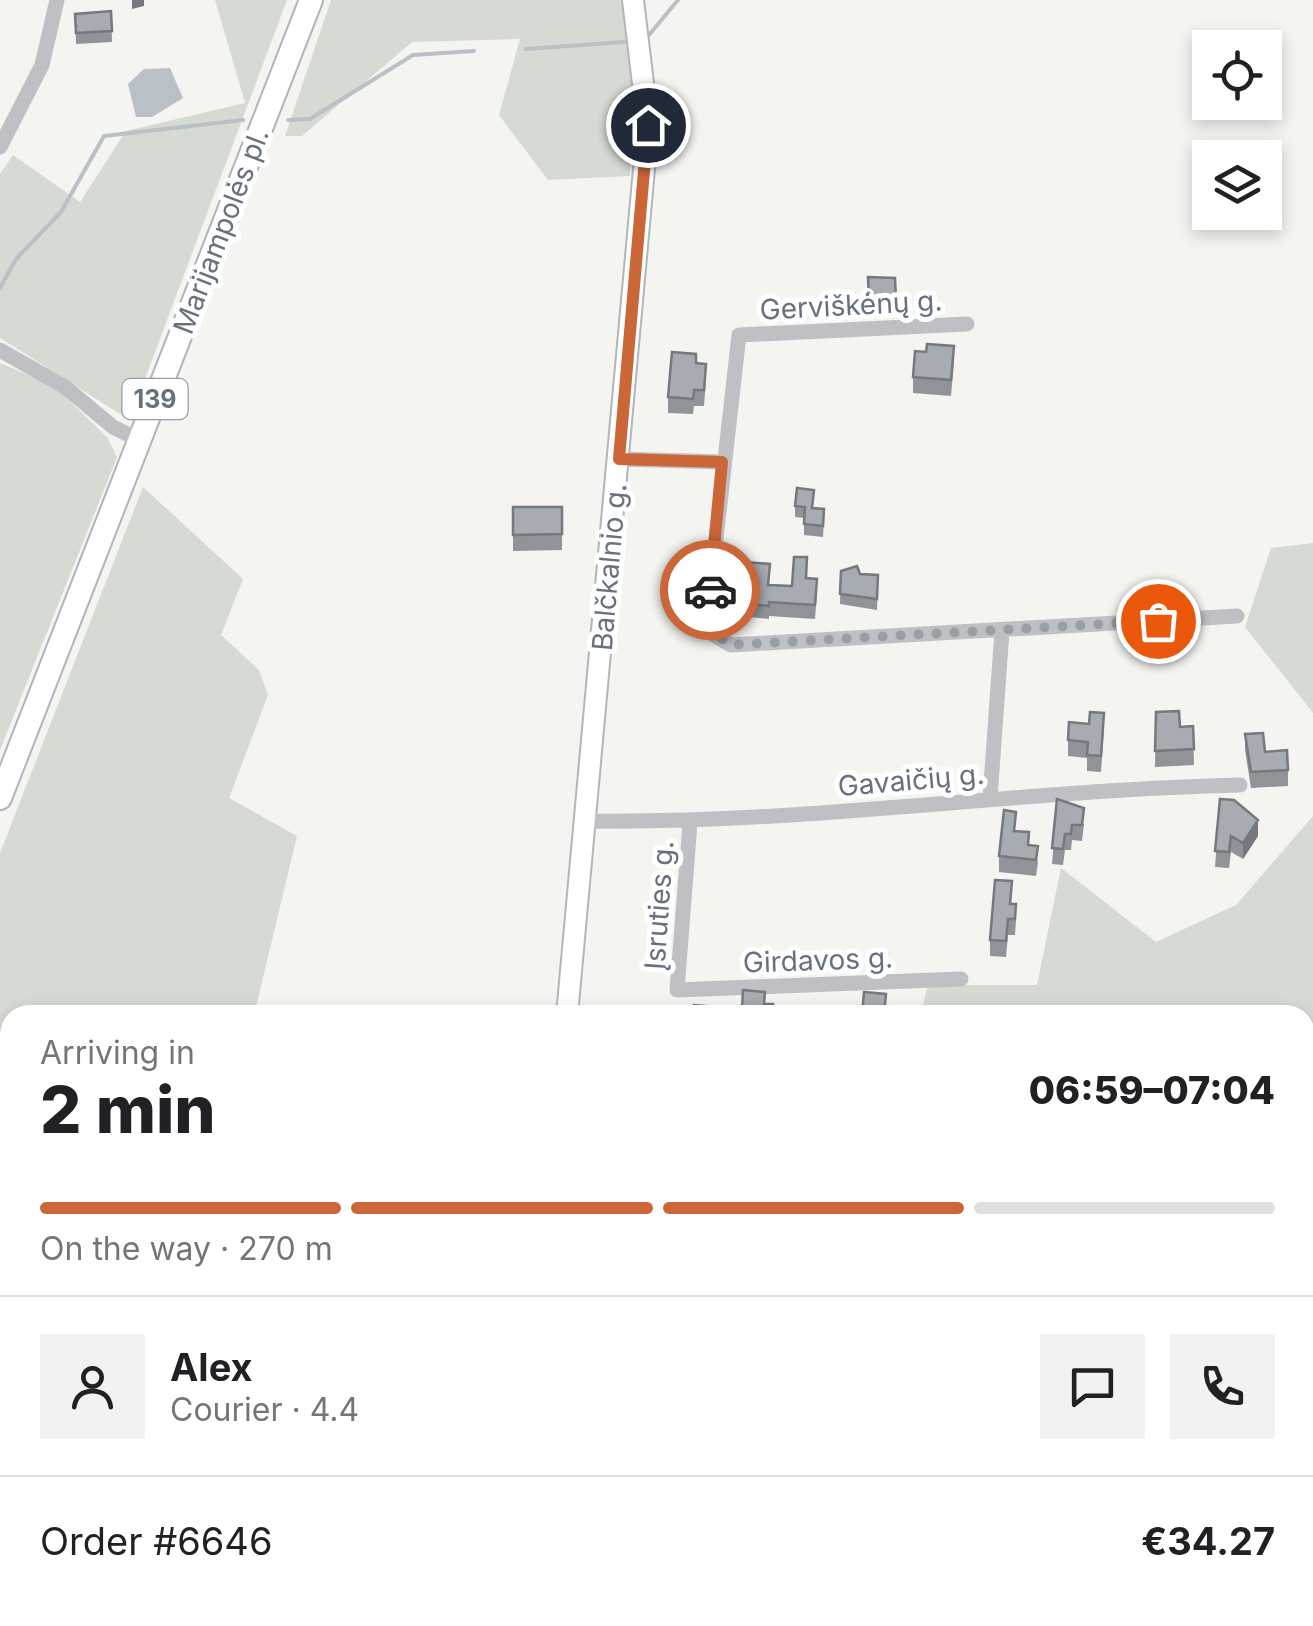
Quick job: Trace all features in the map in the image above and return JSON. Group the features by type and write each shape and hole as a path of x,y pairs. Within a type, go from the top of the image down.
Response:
{"main road":[{"name":"Marijampolės pl.","path":"0,798 311,0"}],"street":[{"path":"0,146 42,65 57,0"},
{"name":"Balčkalnio g.","path":"568,1005 648,125 633,0"},
{"name":"Gerviškėnų g.","path":"722,462 738,335 966,324"},
{"path":"0,350 65,386 113,426 140,440"},
{"path":"619,459 722,462 707,619 714,635 731,645 1236,616"},
{"path":"990,798 1002,630"},
{"name":"Gavaičių g.","path":"587,822 690,823 990,798 1240,784"},
{"name":"Įsruties g.","path":"678,990 690,823"},
{"name":"Girdavos g.","path":"678,990 961,979"}],"shaded area":[{"path":"215,0 287,0 134,408 120,414 0,338 0,174 13,155 80,202 126,131 245,103"},
{"path":"331,0 626,0 634,58 630,176 548,180 499,115 520,39 412,42 302,136 285,136"},
{"path":"170,68 183,98 152,117 136,117 128,84 144,69"},
{"path":"0,363 54,386 107,437 117,457 0,750"},
{"path":"143,487 243,579 221,635 259,670 268,695 229,798 297,836 256,1005 0,1005 0,853"},
{"path":"1313,543 1313,713 1245,627 1271,548"},
{"path":"1313,816 1313,1005 923,1005 928,985 1037,985 1061,868 1156,942 1236,905"}],"building":[{"path":"111,11 112,31 76,33 75,14"},
{"path":"868,277 895,278 896,300 869,302"},
{"path":"927,344 954,346 951,380 913,377 915,351 926,352"},
{"path":"672,352 696,354 696,363 706,364 704,390 694,390 693,399 668,397"},
{"path":"797,488 814,490 812,508 824,509 823,526 804,524 805,507 795,506"},
{"path":"513,507 562,507 562,534 513,535"},
{"path":"794,557 807,557 806,578 817,579 815,605 750,604 751,588 743,582 745,562 770,564 768,585 792,586"},
{"path":"857,566 860,574 878,575 877,599 840,594 841,571"},
{"path":"1179,711 1180,727 1193,726 1194,749 1155,751 1156,712"},
{"path":"1090,712 1104,713 1101,756 1087,755 1088,742 1068,740 1069,722 1089,724"},
{"path":"1263,733 1265,752 1287,750 1288,770 1251,772 1245,734"},
{"path":"1057,799 1084,808 1082,825 1072,825 1071,834 1065,834 1063,849 1052,848"},
{"path":"1220,799 1234,800 1258,820 1243,843 1231,836 1229,852 1215,851"},
{"path":"1004,810 1016,812 1014,831 1029,832 1028,845 1038,846 1036,860 999,856"},
{"path":"995,880 1012,881 1010,904 1016,904 1015,919 1008,919 1006,941 990,940"},
{"path":"743,990 765,992 764,1004 773,1004 773,1005 742,1005"},
{"path":"864,992 886,994 885,1005 863,1005"}],"waterway":[{"path":"649,35 678,0"},
{"path":"526,49 624,42"},
{"path":"288,120 310,119 413,55 474,51"},
{"path":"0,288 16,259 61,212 104,136 243,120"}],"way so far":[{"path":"710,590 707,619 714,635 731,645 1158,621"}],"route":[{"path":"648,125 619,459 722,462 710,590"}]}
